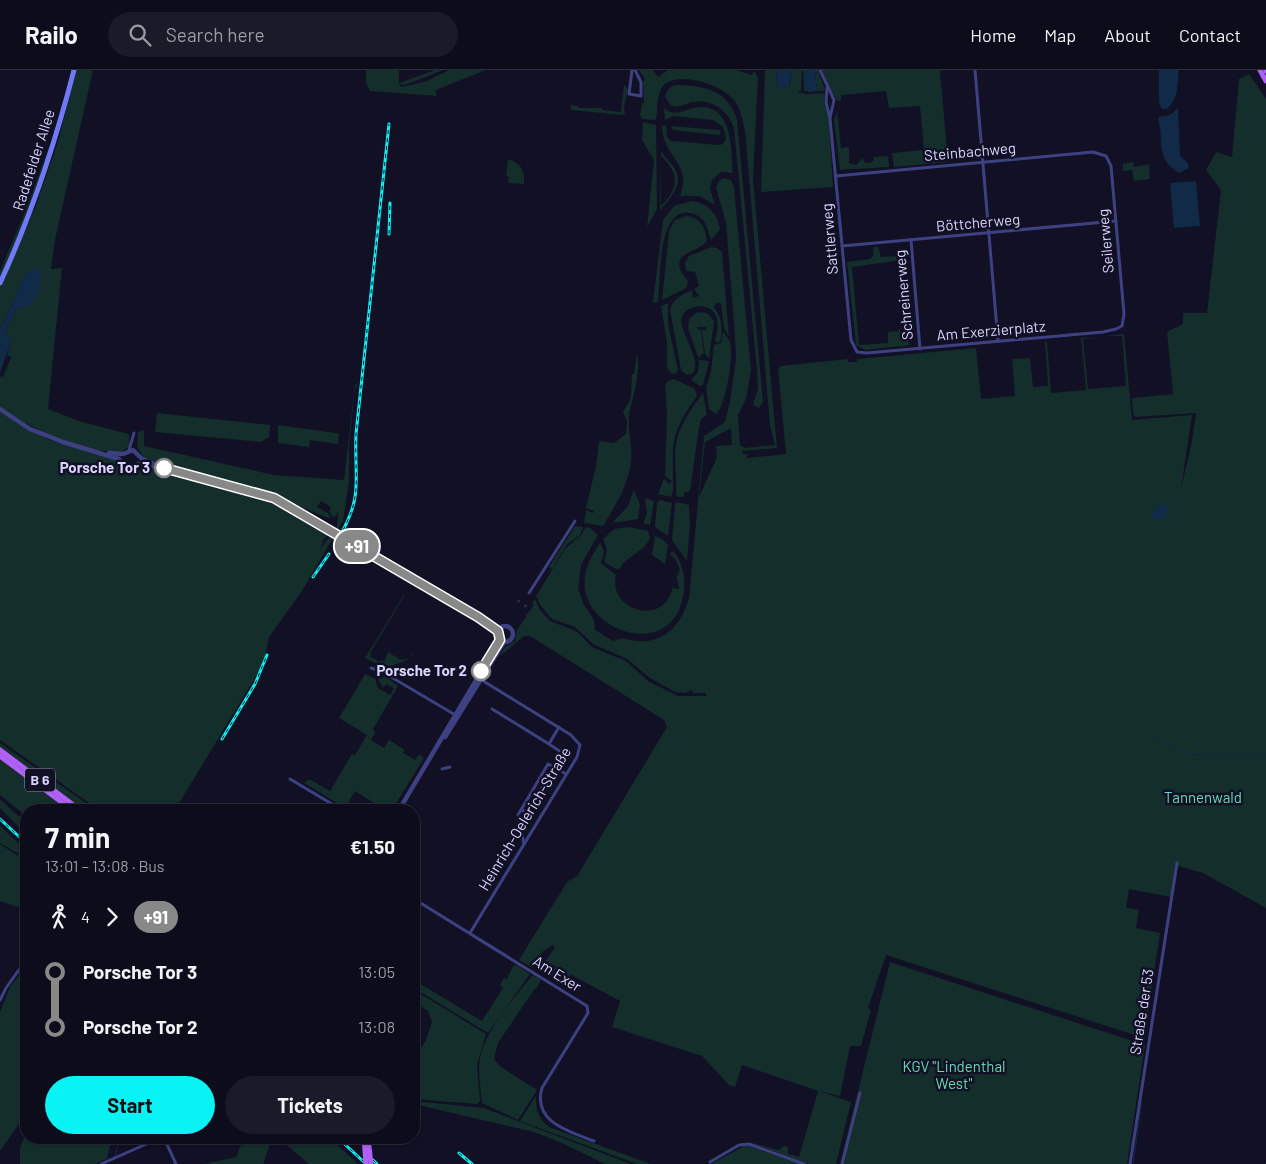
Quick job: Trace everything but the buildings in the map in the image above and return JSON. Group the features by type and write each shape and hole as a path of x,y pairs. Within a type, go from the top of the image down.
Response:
{"main road":[{"name":"Radefelder Allee","path":"0,283 39,190 56,140 74,70"},
{"path":"1260,70 1266,80"},
{"name":"B 6","path":"0,750 72,804"},
{"name":"B 6","path":"0,756 64,804"},
{"path":"364,1144 366,1164"},
{"path":"369,1144 371,1164"}],"street":[{"path":"633,70 641,82 641,96 629,94 633,70"},
{"name":"Sattlerweg","path":"820,70 826,88 834,100 834,108 830,119"},
{"path":"975,70 998,341"},
{"name":"Sattlerweg","path":"826,88 836,176 850,340 854,349 861,353"},
{"path":"826,99 832,98"},
{"path":"828,108 834,108"},
{"name":"Steinbachweg","path":"836,176 1093,152 1106,156"},
{"name":"Seilerweg","path":"1106,156 1111,166 1124,314 1122,326"},
{"name":"Böttcherweg","path":"842,246 1116,221"},
{"name":"Schreinerweg","path":"911,240 920,348"},
{"name":"Am Exerzierplatz","path":"861,353 1110,331 1122,326"},
{"path":"0,409 30,429 48,437 102,452 121,460 128,468 134,468 140,458"},
{"path":"121,460 123,454 129,450 134,433"},
{"path":"132,440 135,451 140,458 160,467"},
{"path":"129,450 135,451"},
{"path":"102,452 123,454"},
{"path":"138,464 160,467 274,498 499,630 502,641 402,804"},
{"path":"529,593 574,521"},
{"path":"499,630 508,627 513,633 511,640 502,641"},
{"path":"371,668 380,670 457,716"},
{"name":"Heinrich-Oelerich-Straße","path":"470,933 577,757 580,745 577,740 559,727 479,678"},
{"path":"492,709 565,756 563,763 554,767 529,810 526,812 521,810"},
{"path":"549,744 559,727"},
{"path":"524,844 517,818 548,764 566,774"},
{"path":"442,769 450,767"},
{"path":"290,780 332,804"},
{"name":"Straße der 53","path":"1130,1164 1177,864"},
{"name":"Am Exer","path":"420,903 587,1006 588,1013 542,1088 541,1096 544,1113 554,1124 594,1141"},
{"path":"0,1000 20,968"},
{"path":"842,1164 860,1093"},
{"path":"101,1164 148,1144"},
{"path":"165,1144 176,1164"},
{"path":"710,1162 740,1145 749,1144 804,1164"}],"green space":[{"path":"76,70 93,70 55,240 51,269 62,268 48,409 82,422 129,434 129,446 122,452 90,449 74,444 42,432 0,407 0,376 3,377 11,357 7,355 11,341 4,334 16,309 21,306 26,273 0,329 0,287 35,208 58,142"},
{"path":"366,70 399,70 399,83 435,70 443,70 405,85 398,84 402,87 427,81 449,70 486,70 438,89 435,92 437,96 370,91 366,83"},
{"name":"Tannenwald","path":"639,70 653,70 658,77 668,70 736,70 752,75 755,72 758,77 753,179 777,448 742,451 743,454 748,454 746,458 786,454 778,369 781,366 848,359 848,362 857,362 857,359 976,348 981,399 1015,396 1012,359 1030,358 1033,387 1048,386 1045,342 1047,342 1051,393 1086,390 1081,338 1100,338 1083,339 1088,389 1126,386 1122,336 1106,336 1124,334 1132,420 1192,415 1181,489 1196,413 1136,417 1133,414 1132,398 1173,394 1167,332 1183,324 1183,313 1207,313 1221,190 1206,170 1216,152 1232,157 1239,79 1249,74 1266,99 1266,908 1203,873 1175,865 1171,897 1129,889 1126,908 1139,910 1136,928 1160,933 1144,1038 886,955 868,1008 871,1010 861,1046 850,1046 840,1096 819,1091 851,1102 836,1164 808,1164 749,1142 778,1150 784,1146 788,1147 788,1154 799,1157 818,1091 742,1065 735,1087 729,1085 702,1056 612,1027 620,1001 545,961 555,948 553,945 542,952 533,968 519,960 567,882 577,876 667,727 664,720 530,636 524,636 499,657 505,647 515,641 517,630 526,614 529,613 528,610 530,611 534,604 532,603 535,599 540,610 550,621 576,631 592,647 626,661 648,681 678,696 706,696 706,693 693,693 692,690 685,693 675,692 650,678 627,659 593,644 575,627 552,619 541,606 536,596 565,549 582,534 585,528 589,527 598,535 581,565 578,588 583,603 594,620 595,630 613,641 623,639 648,641 657,639 672,629 686,607 689,598 704,436 725,422 736,359 726,223 716,187 719,181 724,178 731,180 734,187 751,370 746,399 738,415 740,445 745,448 775,445 770,425 745,131 740,110 736,102 719,88 698,81 678,79 669,81 663,86 658,98 656,120 643,119 640,116 642,103 644,103 643,82 645,79","holes":["731,428 732,445 716,446 717,457 699,497 705,442"]},
{"path":"765,70 776,70 777,88 790,85 792,70 802,70 801,90 798,92 806,94 825,93 824,102 829,120 833,187 761,192"},
{"path":"803,70 806,70 804,83 817,91 804,91"},
{"path":"815,70 818,70 825,90 817,91"},
{"path":"822,70 946,70 940,71 948,162 894,167 892,153 924,150 920,106 889,108 886,91 841,95 841,101 838,101 829,88"},
{"path":"624,85 628,89 624,107 625,114 623,115 571,110 571,105 578,106 578,108 602,108 602,110 621,112"},
{"path":"675,85 695,86 713,91 728,102 737,120 763,402 759,408 753,405 758,388 757,370 734,128 728,116 713,104 693,102 678,106 670,105 665,96 669,88"},
{"path":"706,107 716,111 723,118 730,139 733,173 721,172 712,180 710,189 715,205 699,196 680,196 683,176 667,146 662,126 666,125 667,137 671,141 719,145 723,144 726,139 723,127 713,120 673,116 665,120 664,108 675,113"},
{"path":"837,111 841,148 849,147 849,163 856,165 863,158 864,162 870,163 874,160 873,157 888,156 889,167 840,170 834,120"},
{"path":"643,122 656,125 657,209 647,227 654,160 642,140"},
{"path":"671,126 719,130 721,132 719,135 673,130"},
{"path":"51,141 40,183 0,279 0,271 28,205"},
{"path":"661,151 677,172 678,178 672,196 660,211","holes":["661,156 672,169 675,181 671,193 661,206"]},
{"path":"508,159 521,168 524,175 524,184 508,183 509,177 506,176"},
{"path":"1133,162 1134,167 1149,164 1150,179 1134,181 1132,170 1123,171 1123,164"},
{"path":"692,201 703,204 711,210 717,219 720,230 711,240 702,219 695,214 689,213 679,215 671,222 663,247 658,301 655,303 653,302 663,220 674,206"},
{"path":"687,216 696,219 702,224 707,240 700,247 689,252 681,259 679,264 681,271 688,282 686,288 662,300 669,231 675,220"},
{"path":"711,247 717,248 722,252 729,337 724,328 721,303 716,303 714,307 719,315 721,326 721,340 718,343 715,341 718,324 712,310 700,306 688,310 682,316 682,324 695,364 693,373 687,375 681,370 670,310 671,306 681,295 692,290 693,298 699,296 694,289 699,286 695,272 686,271 685,263 689,256"},
{"path":"873,247 878,247 881,257 899,256 909,259 852,267 859,345 888,343 888,332 898,331 900,328 900,331 903,331 901,328 909,325 912,334 908,335 909,344 911,345 865,350 856,345 847,262 870,259 874,255"},
{"path":"668,303 668,323 678,370 675,374 671,373 667,368 667,343 661,306"},
{"path":"697,312 707,313 714,321 709,358 705,354 702,330 706,330 706,327 697,327 697,329 701,330 704,354 701,354 701,357 698,357 688,328 689,319"},
{"path":"723,332 730,342 731,358 726,391 720,409 716,414 709,409 706,388 711,372 714,345 721,343"},
{"path":"637,353 638,374 629,416 631,454 628,477 617,502 603,526 584,523 586,510 593,513 594,511 586,508 596,466 599,441 614,443 626,434 627,421 623,412 631,398 632,374 634,374"},
{"path":"699,360 709,361 703,385 700,386 691,380 698,372"},
{"path":"674,379 695,389 697,396 687,410 676,432 674,441 673,491 671,497 658,494 664,478 669,484 672,481 665,476 667,414 665,385 668,381"},
{"path":"355,384 358,385 355,388 349,446 349,482 343,521 302,591 269,637 262,672 259,671 179,804 91,804 0,740 0,412 50,440 119,460 127,469 143,466 156,468 268,498 331,533 324,539 320,549 337,527 338,512 334,518 329,512 331,507 321,501 317,507 328,513 331,518 328,518 262,491 163,465 144,458 137,447 138,432 144,430 144,446 274,475 344,480"},
{"path":"703,393 707,415 701,419 699,427 690,491 684,493 684,496 687,496 678,497 676,495 675,456 677,438 688,415"},
{"path":"157,413 270,425 269,437 261,442 155,432"},
{"path":"278,425 336,433 339,434 338,444 310,440 309,447 278,443"},
{"path":"634,490 640,505 638,519 612,523 628,506"},
{"path":"645,498 654,501 650,525 643,523 647,513"},
{"path":"660,500 672,503 668,536 655,527 657,503"},
{"path":"677,502 689,505 690,524 687,561 672,540 675,504"},
{"path":"575,526 583,527 580,535 567,544 552,569 549,567"},
{"path":"628,527 648,531 650,539 643,548 627,560 619,569 614,568 604,562 607,550 603,539 614,529"},
{"path":"655,536 662,539 668,545 665,564 652,555"},
{"path":"600,542 604,552 601,563 616,575 616,587 620,598 638,610 648,611 658,608 667,601 673,583 673,588 679,589 676,573 679,576 678,572 680,571 676,560 670,554 672,551 675,553 684,574 683,596 675,617 662,629 645,634 627,632 610,624 595,612 586,596 585,577 589,563"},
{"path":"404,595 370,653 371,657 380,662 382,660 384,662 389,649 388,652 401,660 409,658 394,665 389,670 365,658"},
{"path":"365,674 375,679 378,688 390,695 394,688 386,684 383,688 378,679 385,676 398,686 373,729 375,733 371,740 384,748 389,740 405,750 403,753 415,760 419,754 424,758 396,804 376,804 355,791 347,804 338,804 304,783 307,780 311,780 330,791 352,754 355,755 367,735 339,718"},
{"path":"0,743 87,804 75,804 0,748"},
{"path":"0,759 61,804 20,804 20,811 0,795"},
{"path":"0,799 20,816 20,828 0,808"},
{"path":"0,826 20,844 20,855 0,843"},
{"path":"0,844 20,857 20,908 0,901"},
{"name":"KGV \"Lindenthal West\"","path":"890,962 1145,1045 1127,1164 840,1164"},
{"path":"517,965 530,974 488,1033 420,992 420,984 482,1021 503,988 500,985 504,978 507,979 513,966"},
{"path":"20,974 20,1120 0,1151 0,1012 10,987"},
{"path":"533,975 541,980 498,1043 494,1059 501,1067 537,1090 518,1120 482,1103 479,1068 480,1056 498,1018"},
{"path":"420,994 486,1034 477,1065 480,1101 477,1104 420,1099 420,1050 426,1040 432,1022 428,1011 420,1006"},
{"path":"536,1096 538,1113 549,1127 651,1164 637,1164 520,1121"},
{"path":"420,1102 484,1108 631,1164 605,1164 534,1132 420,1105"},
{"path":"22,1144 111,1144 107,1159 95,1164 20,1164"},
{"path":"241,1144 270,1144 263,1164 204,1164 236,1157"},
{"path":"285,1144 336,1144 358,1164 309,1164"},
{"path":"744,1146 750,1146 801,1164 711,1164"}],"water":[{"path":"776,70 792,70 789,87 777,89"},
{"path":"806,70 815,70 817,91 808,92 804,83"},
{"path":"1159,70 1179,70 1176,96 1167,109 1162,109 1159,103"},
{"path":"1178,108 1180,156 1188,163 1189,168 1179,173 1171,167 1163,155 1158,119 1159,117 1170,115"},
{"path":"1196,181 1200,226 1174,228 1170,183"},
{"path":"36,268 41,272 39,290 32,305 16,309 4,334 11,338 11,341 0,373 0,329 26,273"},
{"path":"1162,504 1167,505 1167,515 1163,519 1156,520 1151,517 1152,512"},
{"path":"547,965 570,972 570,977 564,983 545,972"}],"waterway":[{"path":"1149,736 1198,755 1266,755"},
{"path":"6,799 20,782 42,795"},
{"path":"1133,1164 1142,1102"},
{"path":"115,1156 118,1144"}],"railway":[{"path":"339,537 347,523 355,498 356,434 389,124"},
{"path":"389,234 390,203"},
{"path":"313,577 329,554"},
{"path":"222,739 255,684 267,655"},
{"path":"0,819 20,837"},
{"path":"344,1144 364,1162"},
{"path":"459,1153 472,1164"},
{"path":"373,1160 377,1164"}],"bus line":[{"name":"+91","path":"164,468 274,498 478,617 498,631 497,636 500,640 481,671"}],"place":[{"name":"Porsche Tor 3","path":"164,468"},
{"name":"Porsche Tor 2","path":"481,671"}]}
